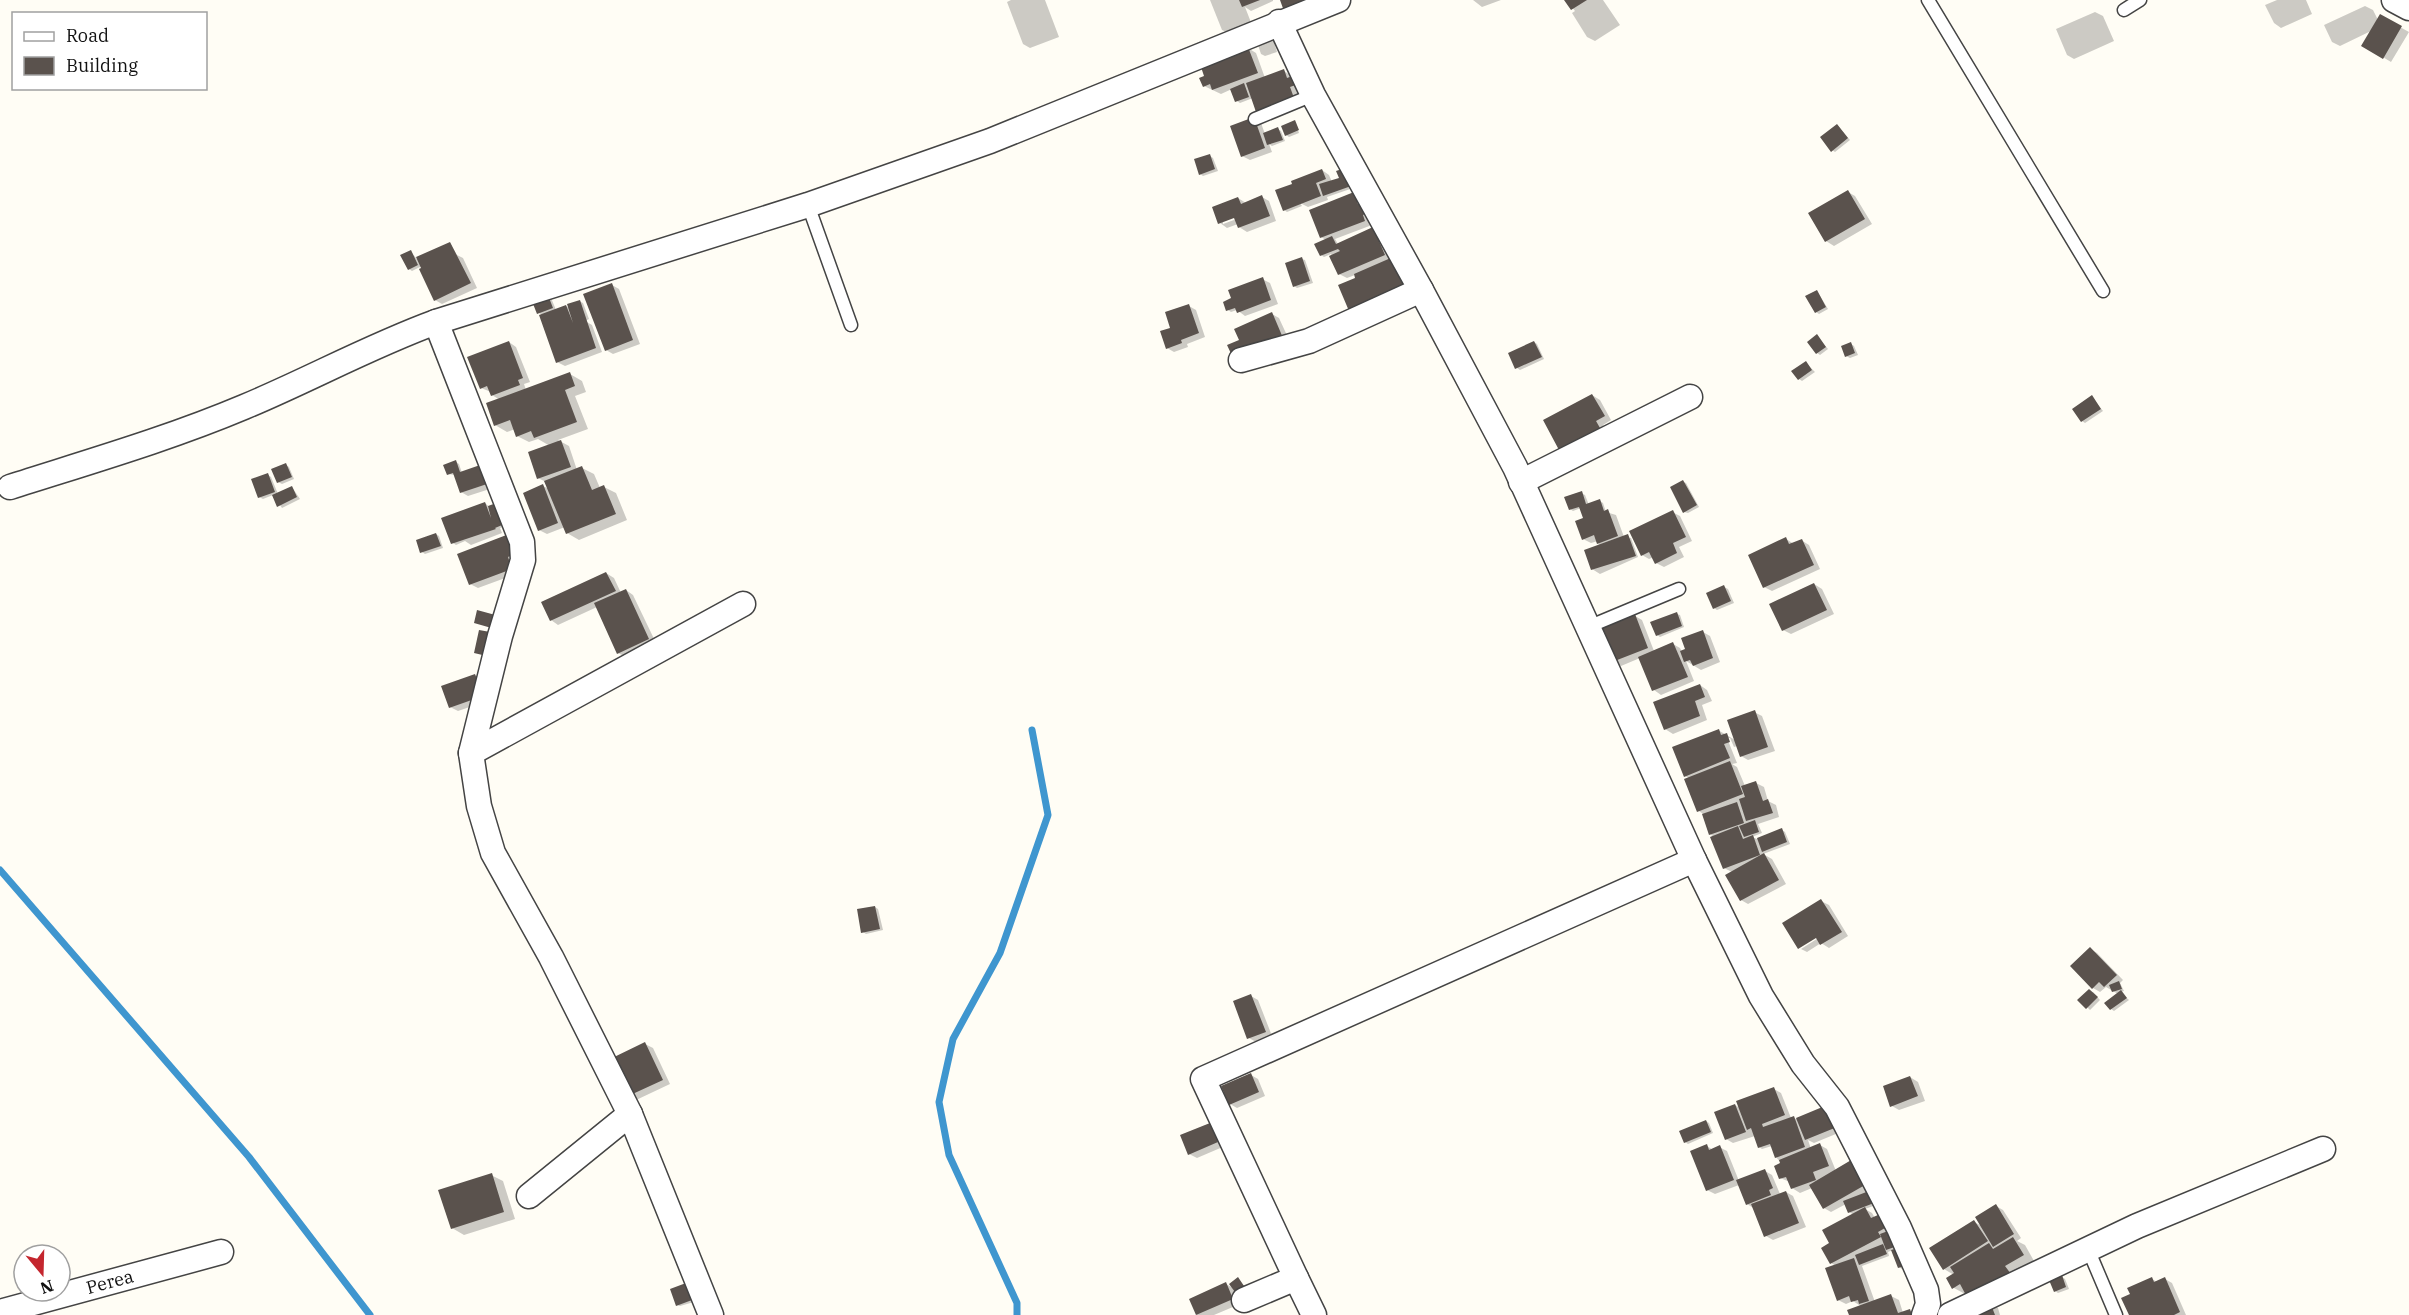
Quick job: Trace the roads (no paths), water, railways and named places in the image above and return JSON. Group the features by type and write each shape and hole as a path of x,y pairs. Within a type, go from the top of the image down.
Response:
{"street":[{"path":"2394,0 2409,8"},
{"path":"10,487 138,446 243,407 381,343 436,322 808,205 990,141 1323,3"},
{"path":"1279,22 1313,95 1421,290 1521,482 1694,860 1761,996 1803,1064 1837,1107 1899,1228 1926,1290 1928,1304 1924,1315"},
{"path":"1241,360 1309,341 1421,290"},
{"path":"436,322 522,542 522,560 500,636 471,753 479,806 493,853 550,957 630,1114 711,1315"},
{"path":"1521,482 1690,397"},
{"path":"471,753 744,604"},
{"path":"1314,1315 1203,1079 1694,860"},
{"path":"529,1196 630,1114"},
{"path":"1950,1315 2137,1226 2323,1149"},
{"name":"Perea","path":"0,1312 221,1252"},
{"path":"1244,1300 1296,1278"}],"lane":[{"path":"1928,0 2103,291"},
{"path":"2124,10 2140,0"},
{"path":"1255,119 1313,95"},
{"path":"808,205 851,325"},
{"path":"1588,627 1678,589"},
{"path":"2088,1249 2116,1315"}],"waterway":[{"path":"1017,1315 1017,1303 949,1155 939,1102 953,1039 1000,953 1048,815 1032,730"},
{"path":"0,870 249,1157 370,1315"}]}
